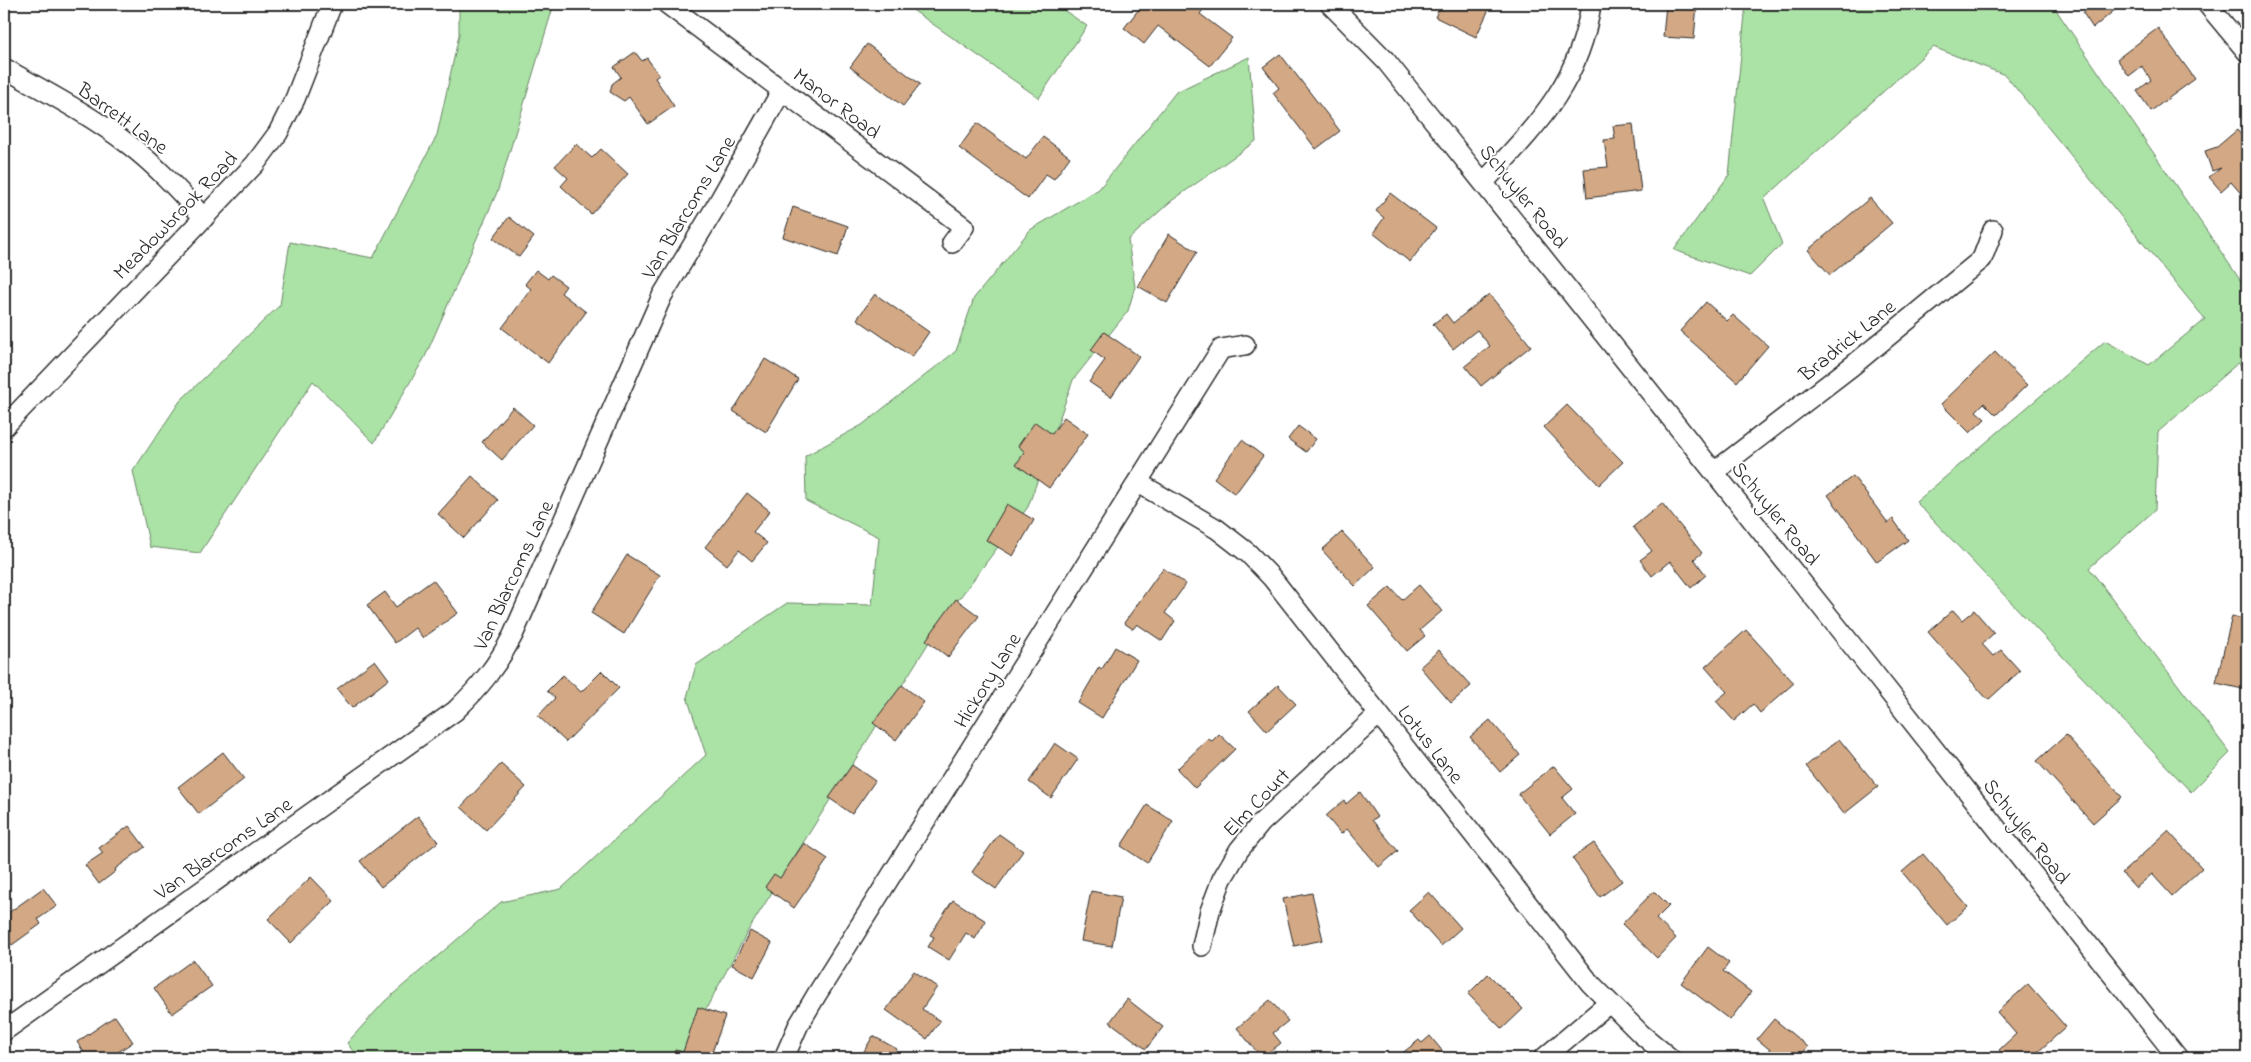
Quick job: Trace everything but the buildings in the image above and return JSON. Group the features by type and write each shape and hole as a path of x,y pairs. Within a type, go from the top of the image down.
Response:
{"street":[{"name":"Meadowbrook Road","path":"4,427 255,164 278,133 295,99 332,4"},
{"name":"Manor Road","path":"667,4 964,227 952,243"},
{"name":"Schuyler Road","path":"1330,4 1386,61 1484,182 2178,1058"},
{"path":"1484,182 1543,118 1561,91 1576,62 1586,31 1591,4"},
{"path":"2207,4 2247,52"},
{"name":"Barrett Lane","path":"4,68 90,117 129,144 164,175 204,218"},
{"name":"Van Blarcoms Lane","path":"4,1031 455,711 479,688 498,663 513,635 662,296 718,203 782,90"},
{"name":"Bradrick Lane","path":"1714,472 1852,366 1982,259 1993,230"},
{"name":"Hickory Lane","path":"784,1058 798,1026 817,994 1221,349 1245,345"},
{"name":"Lotus Lane","path":"1137,482 1217,529 1248,553 1272,578 1584,975 1641,1034 1670,1058"},
{"name":"Elm Court","path":"1202,946 1210,911 1222,879 1239,850 1261,823 1379,714"},
{"path":"1544,1058 1609,1003"}],"green space":[{"path":"459,4 554,4 498,190 425,357 374,443 313,381 200,553 150,547 133,471 180,401 280,305 290,242 373,258 437,135 459,35"},
{"path":"904,4 1055,4 1087,26 1039,98"},
{"path":"1746,4 2052,4 2247,290 2247,373 2238,363 2158,432 2155,510 2089,568 2230,753 2191,792 1916,502 2105,341 2149,365 2205,319 2005,75 1933,47 1764,199 1782,244 1750,276 1674,250 1729,175"},
{"path":"1249,57 1256,141 1170,202 1128,240 1135,287 1128,311 1073,380 1028,507 943,620 749,929 699,1022 684,1058 358,1058 347,1043 385,1001 501,902 561,889 706,755 687,697 696,665 787,603 872,605 879,537 806,501 805,456 862,425 956,351 974,298 1030,230 1099,189 1176,92"}]}
